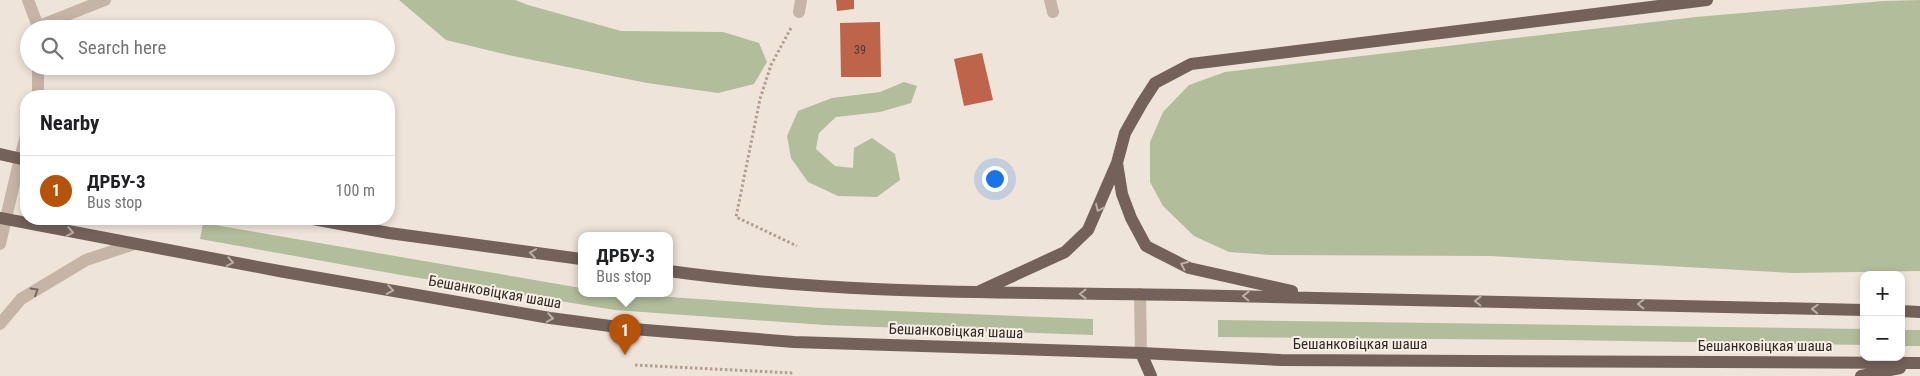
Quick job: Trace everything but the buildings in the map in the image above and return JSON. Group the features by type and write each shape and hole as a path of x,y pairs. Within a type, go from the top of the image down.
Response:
{"main road":[{"path":"975,293 1064,252 1088,230 1117,163 1124,133 1156,83 1191,64 1706,0"},
{"path":"0,154 20,158"},
{"path":"1117,163 1122,194 1131,218 1146,246 1189,268 1316,297"},
{"name":"Бешанковіцкая шаша","path":"3,219 20,222"},
{"name":"Бешанковіцкая шаша","path":"34,225 550,318 633,329 794,342 1141,353 1281,360 1920,364"},
{"path":"346,225 389,233 578,259"},
{"path":"673,271 796,285 975,293 1316,297 1860,310"},
{"path":"1905,312 1920,312"},
{"path":"1141,353 1151,376"},
{"path":"1861,376 1920,364"}],"street":[{"path":"28,0 36,20"},
{"path":"56,20 105,0"},
{"path":"38,75 38,90"},
{"path":"0,244 3,219 20,168"},
{"path":"0,324 21,299 86,260 134,244"},
{"path":"1140,294 1141,353"}],"path":[{"path":"797,246 736,217 760,99 771,65 800,6"},
{"path":"635,365 794,373"}],"green space":[{"path":"399,0 515,0 621,31 723,32 759,43 767,62 754,84 718,93 647,83 508,55 446,40"},
{"path":"1920,0 1920,271 1793,273 1490,256 1271,255 1229,252 1194,236 1163,206 1150,182 1150,142 1163,112 1189,85 1225,72 1696,17 1884,1"},
{"path":"904,82 917,86 911,103 880,112 836,117 819,133 816,149 835,166 853,168 854,148 872,138 895,154 900,180 877,197 838,196 808,182 791,158 787,136 798,111 832,98 880,92"},
{"path":"203,225 215,225 578,287 578,297 670,297 821,308 1093,319 1093,335 824,325 615,310 401,275 200,239"},
{"path":"1218,320 1860,329 1860,345 1218,337"},
{"path":"1905,330 1920,330 1920,346 1905,346"}],"place":[{"name":"ДРБУ-3","path":"625,355"}]}
